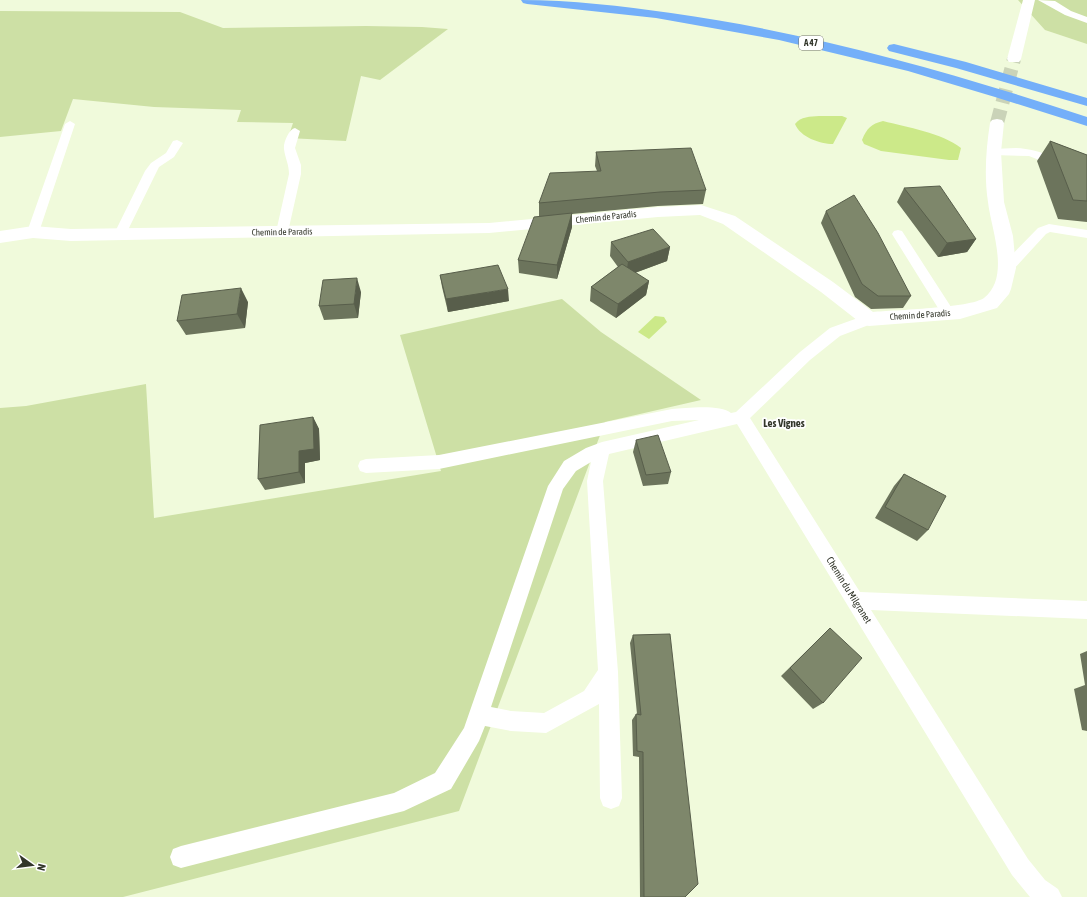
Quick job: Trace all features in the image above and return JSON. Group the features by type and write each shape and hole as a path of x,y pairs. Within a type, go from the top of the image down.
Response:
{"highway":[{"name":"A 47","path":"527,0 609,8 734,26 873,57 1024,100 1087,122"},
{"path":"678,5 729,13"},
{"path":"884,46 961,65 1087,102"}],"street":[{"path":"1014,59 1028,0"},
{"name":"Chemin de Paradis","path":"0,237 33,232 71,235 498,228 658,212 701,210 729,220 827,287 869,319 960,312 990,303 1002,289 1007,268 1004,236 996,202 992,152 997,123"}],"lane":[{"path":"1042,0 1052,3 1068,13 1087,20"},
{"path":"1052,3 1052,10 1056,16 1061,19"},
{"path":"33,232 70,124"},
{"path":"282,232 295,174 295,165 289,148 295,131"},
{"path":"120,234 151,171 155,165 170,155 177,143"},
{"path":"992,152 1030,153 1087,176"},
{"path":"1007,268 1042,231 1049,228 1087,234"},
{"path":"898,234 948,313"},
{"path":"181,857 396,803 443,781 472,734 556,486 570,466 602,449 741,417 805,356 835,332 869,319"},
{"path":"366,466 439,462 672,415 704,414 741,417"},
{"name":"Chemin du Milgranet","path":"741,417 1020,867 1037,888 1050,897"},
{"path":"602,449 595,481 608,672 611,798"},
{"path":"855,601 1087,610"},
{"path":"478,715 511,721 546,723 591,698 608,672"}],"shaded area":[{"path":"1018,0 1087,0 1087,44 1045,30"},
{"path":"0,11 180,12 223,28 366,26 448,29 380,80 361,76 346,141 288,138 293,123 237,122 241,110 154,107 73,99 61,131 0,137"},
{"path":"842,116 847,118 833,144 822,143 811,139 801,133 795,124 803,118"},
{"path":"883,121 924,131 944,138 961,148 958,160 881,151 864,144 862,140 866,132 872,125"},
{"path":"562,299 601,332 701,400 605,422 459,811 123,897 0,897 0,408 26,406 146,384 154,518 441,471 400,335"},
{"path":"655,316 664,317 667,322 649,339 638,332"}],"building":[{"path":"1050,141 1087,155 1087,201 1073,200"},
{"path":"691,148 706,190 660,192 539,203 550,173 601,171 596,152"},
{"path":"940,186 976,239 947,243 904,188"},
{"path":"854,195 878,233 911,296 878,296 862,284 826,211"},
{"path":"572,213 557,265 518,260 534,217"},
{"path":"653,229 670,247 628,262 611,242"},
{"path":"622,264 649,281 618,304 591,287"},
{"path":"498,265 508,289 446,299 440,275"},
{"path":"357,278 354,304 319,306 323,280"},
{"path":"241,288 237,314 177,321 182,295"},
{"path":"313,417 314,449 299,451 299,472 258,479 260,425"},
{"path":"658,435 671,472 646,475 636,440"},
{"path":"904,474 946,496 928,530 885,507"},
{"path":"830,628 862,658 823,703 790,668"},
{"path":"670,634 698,884 685,897 644,897 643,752 637,751 636,714 641,715 633,635"}],"tunnel":[{"path":"997,123 1014,59"}],"district":[{"name":"Les Vignes","path":"784,423"}]}
